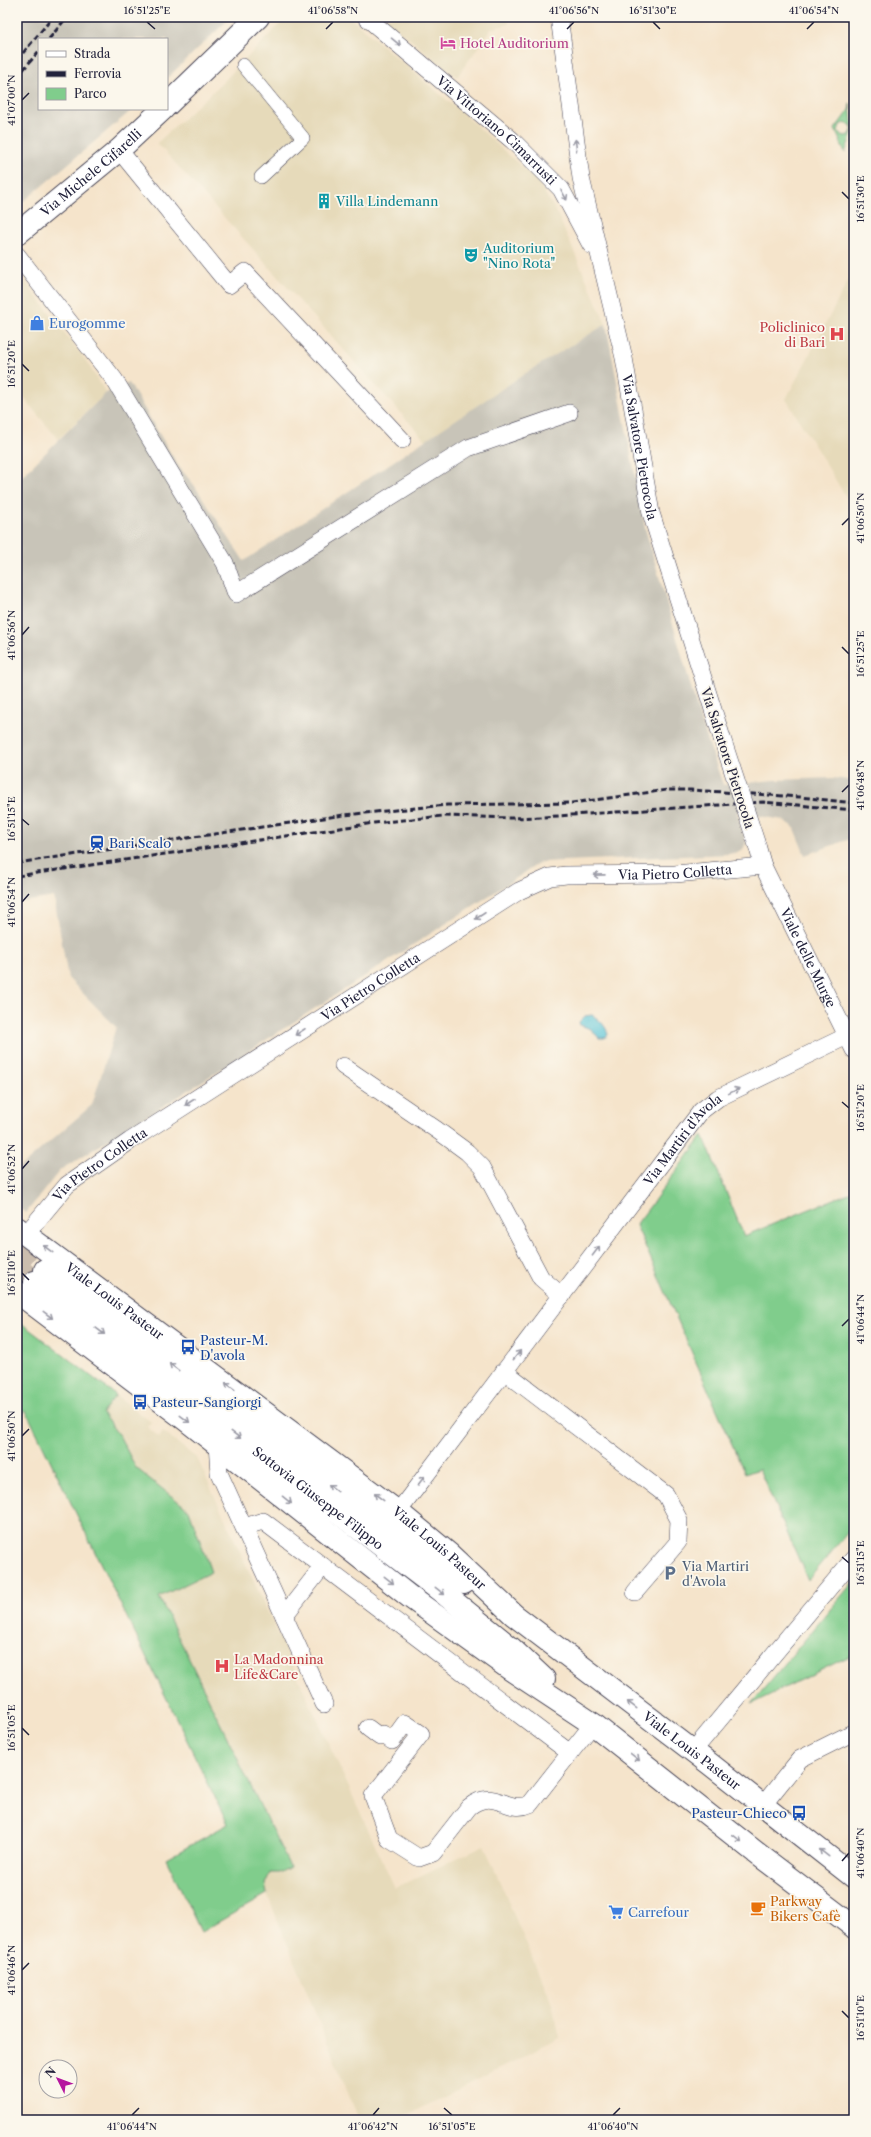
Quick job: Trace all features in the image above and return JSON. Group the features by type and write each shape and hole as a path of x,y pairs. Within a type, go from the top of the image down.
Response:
{"main road":[{"path":"168,104 258,17"},
{"name":"Via Michele Cifarelli","path":"17,234 119,150 162,110"},
{"name":"Viale Louis Pasteur","path":"22,1231 398,1512 449,1554 514,1615 693,1751 854,1877"},
{"path":"32,1281 218,1444 410,1597 510,1669 593,1724 763,1858 854,1927"},
{"name":"Sottovia Giuseppe Filippo","path":"32,1281 425,1557 514,1615"},
{"name":"Sottovia Giuseppe Filippo","path":"32,1281 442,1592 511,1648 593,1724"}],"street":[{"name":"Via Vittoriano Cimarrusti","path":"366,17 512,140 561,189 602,266"},
{"name":"Via Salvatore Pietrocola","path":"559,17 581,178 624,358 651,513 696,660 764,866"},
{"path":"243,65 303,138 261,177"},
{"path":"119,150 229,285 246,272 402,440"},
{"path":"17,255 114,379 225,563 236,594 468,448 569,413"},
{"name":"Viale delle Murge","path":"764,866 851,1043"},
{"name":"Via Pietro Colletta","path":"22,1231 73,1180 130,1141 519,890 550,877 566,875 675,874 764,866"},
{"name":"Via Martiri d'Avola","path":"398,1512 701,1111 718,1098 851,1043"},
{"path":"343,1066 467,1152 482,1168 542,1278 562,1296"},
{"path":"504,1371 666,1495 679,1520 678,1542 635,1592"},
{"path":"218,1444 219,1473 324,1704"},
{"path":"244,1527 263,1521 570,1753"},
{"path":"693,1751 854,1558"},
{"path":"284,1616 323,1566"},
{"path":"368,1728 380,1736 383,1734 392,1741 406,1723 421,1734 373,1796 390,1839 419,1858 433,1853 469,1807 475,1802 489,1798 520,1807 530,1804 593,1724"},
{"path":"763,1805 800,1759 854,1732"}],"shaded area":[{"path":"17,17 231,17 168,77 168,38 38,38 38,110 132,110 17,207"},
{"path":"287,17 349,17 476,125 537,181 556,211 606,324 526,373 426,441 157,143 220,85"},
{"name":"Hotel Auditorium","path":"382,17 507,17 509,24 491,29 457,77"},
{"name":"Policlinico di Bari","path":"854,270 854,510 786,399"},
{"name":"Eurogomme","path":"17,271 86,361 106,393 58,439 17,390"},
{"path":"606,324 645,528 700,718 723,785 775,780 833,778 854,781 854,840 847,840 805,855 793,826 783,820 737,812 746,843 742,851 729,854 541,862 181,1095 60,1170 26,1213 17,1206 17,1170 92,1105 116,1027 68,978 54,897 17,903 17,481 106,393 129,383 179,467 194,485 244,561 526,373"},
{"name":"La Madonnina Life&Care","path":"86,1372 151,1422 147,1427 159,1437 163,1432 197,1458 395,1888 484,1845 552,2004 560,2038 398,2120 359,2120 267,1894 201,1932 166,1859 228,1824 26,1411"}],"green space":[{"path":"850,104 853,130 845,153 835,129 849,110","holes":["844,123 851,125 852,130 850,134 846,136 841,135 838,131 840,125"]},
{"path":"703,1135 744,1236 854,1191 854,1525 808,1580 759,1469 745,1474 636,1225"},
{"path":"17,1320 116,1395 102,1413 120,1437 136,1468 189,1510 211,1572 159,1597 290,1867 279,1873 270,1873 265,1884 267,1894 201,1932 166,1859 228,1824 26,1411 20,1414 17,1408"},
{"path":"854,1581 854,1654 751,1704"}],"water":[{"path":"592,1015 600,1021 606,1029 608,1035 604,1038 599,1038 591,1029 580,1025 579,1022 585,1016"}],"tunnel":[{"path":"17,1246 45,1270"},
{"path":"17,1267 35,1282"}],"railway":[{"path":"17,60 53,17"},
{"path":"50,38 67,17"},
{"path":"17,77 38,52"},
{"path":"17,863 344,815 447,805 572,803 667,790 691,790 800,797 854,803"},
{"path":"17,876 374,823 443,816 511,818 543,817 763,802 854,810"}],"place":[{"name":"Hotel Auditorium","path":"448,43"},
{"name":"Villa Lindemann","path":"324,201"},
{"name":"Auditorium \"Nino Rota\"","path":"471,255"},
{"name":"Eurogomme","path":"37,323"},
{"name":"Policlinico di Bari","path":"837,334"},
{"name":"Bari Scalo","path":"97,843"},
{"name":"Pasteur-M. D'avola","path":"188,1347"},
{"name":"Pasteur-Sangiorgi","path":"140,1402"},
{"name":"Via Martiri d'Avola","path":"670,1573"},
{"name":"La Madonnina Life&Care","path":"222,1666"},
{"name":"Pasteur-Chieco","path":"799,1813"},
{"name":"Parkway Bikers Cafè","path":"758,1908"},
{"name":"Carrefour","path":"616,1912"}]}
